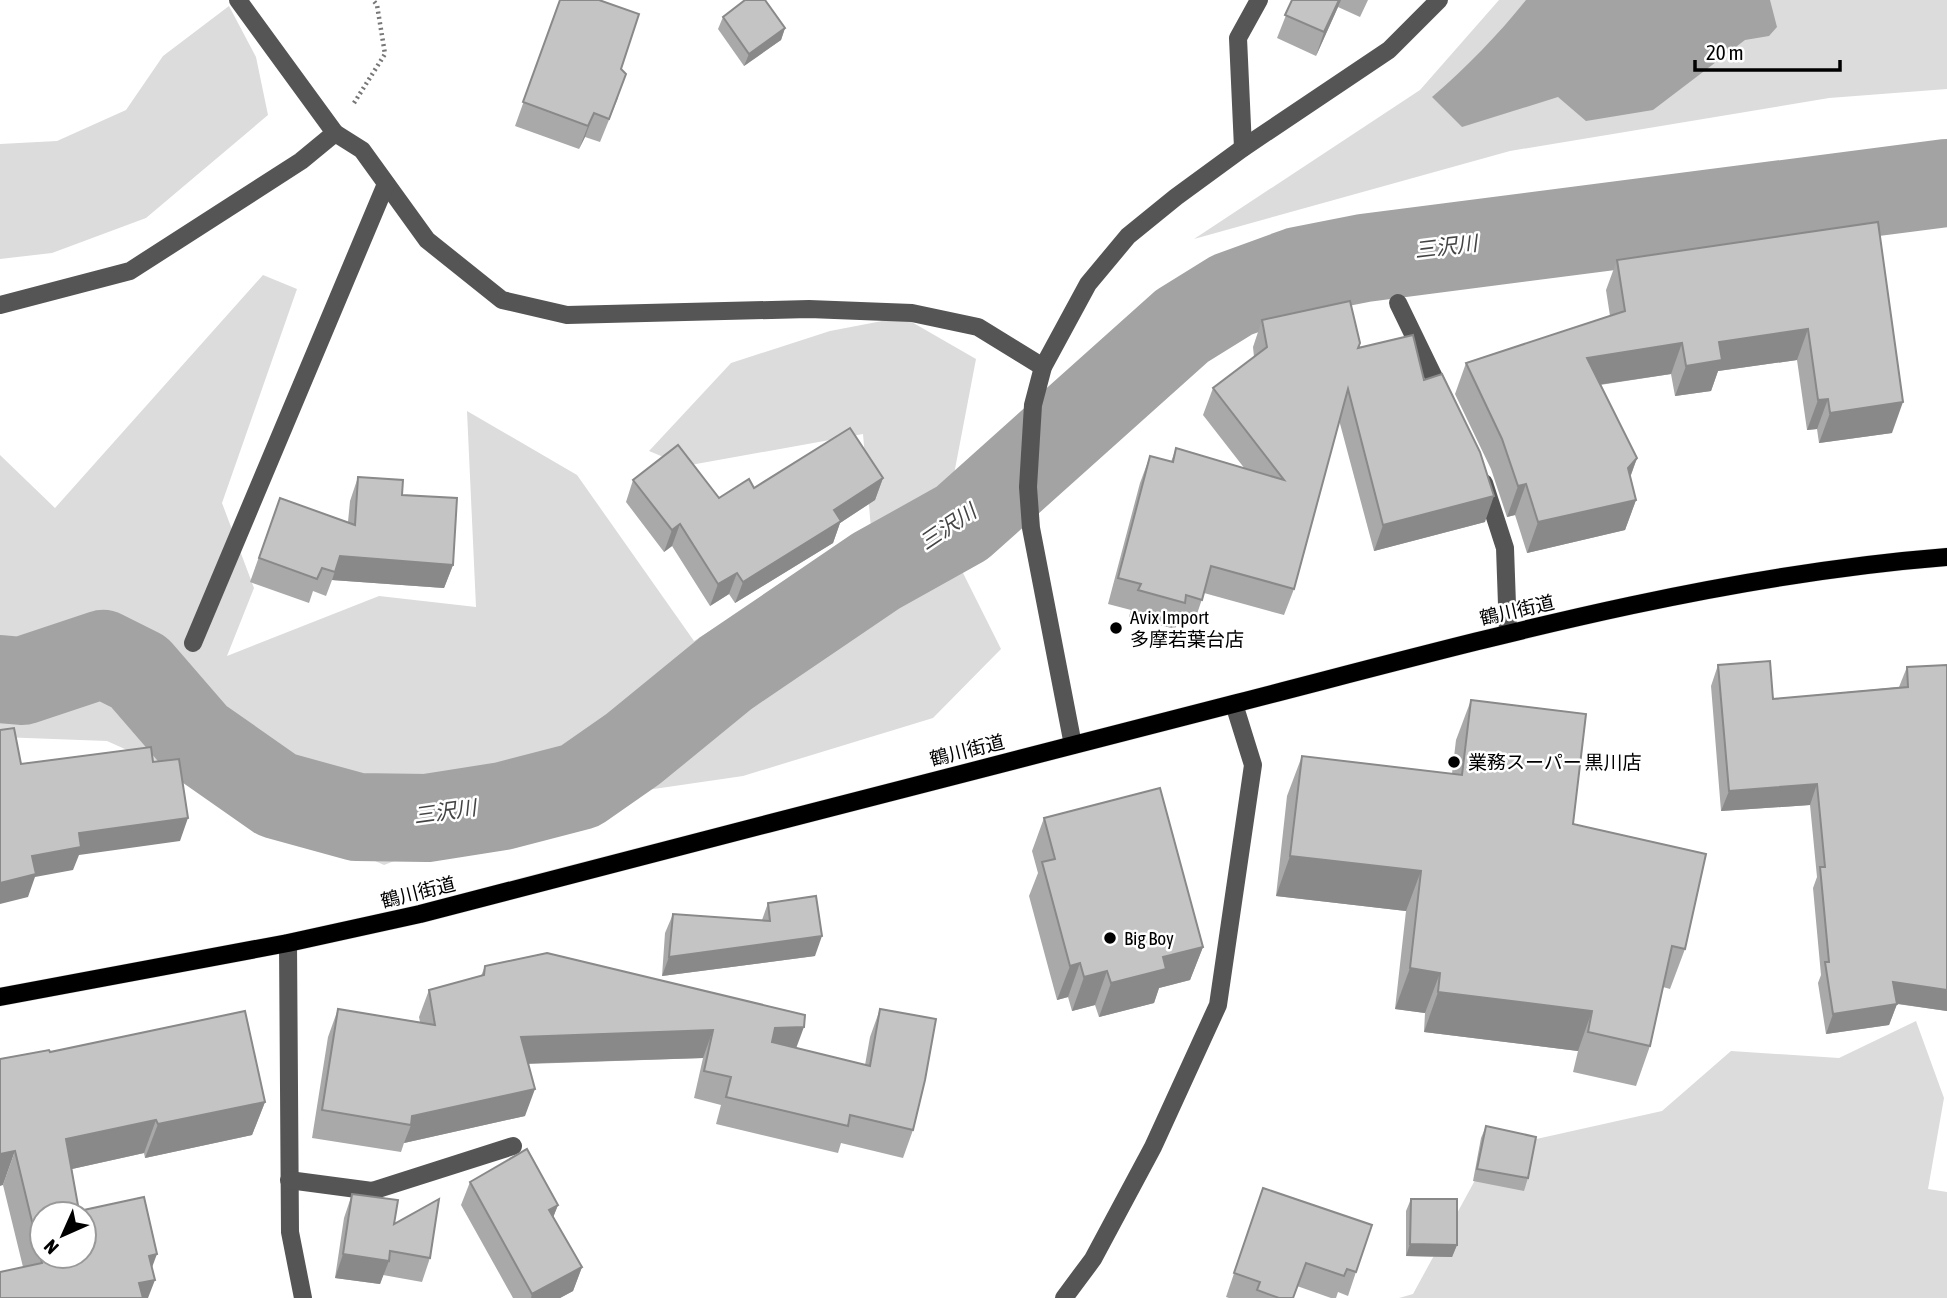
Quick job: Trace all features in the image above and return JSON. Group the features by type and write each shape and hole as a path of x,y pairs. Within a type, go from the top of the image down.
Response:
{"main road":[{"name":"鶴川街道","path":"0,997 288,943 433,910 1508,633 1725,587 1879,562 1947,557"}],"street":[{"path":"237,0 335,133 362,150 427,240 502,300 567,315 809,309 912,313 978,327 1043,367"},
{"path":"1243,148 1238,38 1259,0"},
{"path":"1073,745 1031,528 1028,487 1033,405 1043,367 1088,284 1128,236 1243,148 1389,50 1439,0"},
{"path":"0,305 130,271 301,161 335,133"},
{"path":"193,643 386,184"},
{"path":"1398,303 1451,413"},
{"path":"1475,462 1505,548 1508,633"},
{"path":"1064,1298 1093,1259 1153,1147 1218,1006 1253,765 1234,704"},
{"path":"288,943 290,1232 303,1298"},
{"path":"289,1180 372,1191 513,1146"}],"path":[{"path":"335,133 385,54 377,5 373,0"}],"shaded area":[{"path":"1499,0 1947,0 1947,89 1829,98 1510,151 1194,239 1420,90"},
{"path":"1526,0 1770,0 1777,27 1769,36 1745,40 1653,110 1586,121 1558,97 1462,127 1432,97 1481,51"},
{"path":"229,6 256,57 268,115 146,218 52,253 0,259 0,144 57,141 126,110 163,56"},
{"path":"263,275 297,289 222,503 254,588 227,656 379,596 476,607 467,411 577,475 694,641 871,529 863,434 685,466 649,451 731,363 830,331 903,317 976,359 951,490 962,571 1001,649 933,718 743,776 537,806 384,865 107,741 0,737 0,455 55,508"},
{"path":"1916,1021 1944,1098 1928,1189 1947,1192 1947,1298 1399,1298 1413,1294 1492,1149 1662,1111 1731,1051 1839,1058"}],"building":[{"path":"560,0 599,0 639,14 621,69 626,74 609,119 594,113 588,126 523,102"},
{"path":"745,0 765,0 785,28 749,54 723,17"},
{"path":"1292,0 1339,0 1324,32 1285,15"},
{"path":"1878,222 1903,402 1830,413 1828,399 1818,400 1808,329 1719,342 1722,360 1686,366 1682,343 1587,358 1637,458 1628,468 1636,500 1538,522 1526,484 1518,486 1502,439 1466,363 1625,311 1617,260"},
{"path":"1350,301 1360,343 1358,348 1413,335 1424,380 1442,374 1480,452 1494,496 1383,525 1348,389 1294,589 1211,566 1202,600 1186,595 1185,603 1138,590 1141,584 1118,578 1150,456 1173,462 1176,448 1284,480 1213,388 1267,347 1262,320"},
{"path":"850,428 883,478 834,510 841,521 743,582 737,573 718,584 680,524 672,530 633,480 678,445 719,498 749,479 754,488"},
{"path":"358,477 403,480 402,495 457,498 453,565 340,556 335,572 322,568 317,579 259,558 280,498 355,525"},
{"path":"1770,661 1773,699 1908,687 1907,667 1947,665 1947,990 1893,982 1897,1004 1833,1014 1825,962 1829,962 1820,867 1825,867 1817,784 1729,791 1718,665"},
{"path":"1471,700 1586,714 1573,824 1706,854 1685,949 1672,946 1650,1046 1588,1032 1592,1011 1438,992 1440,973 1410,968 1421,871 1290,856 1302,756 1462,775"},
{"path":"14,728 21,764 151,747 153,762 179,759 188,818 79,833 81,847 32,856 36,874 0,883 0,730"},
{"name":"Big Boy","path":"1160,788 1203,947 1163,957 1166,969 1111,983 1107,971 1084,977 1080,963 1070,966 1042,862 1055,859 1044,818"},
{"path":"816,896 822,936 669,957 673,914 770,921 768,903"},
{"path":"547,953 805,1015 804,1027 775,1028 772,1042 870,1066 880,1009 936,1019 913,1130 850,1115 848,1126 726,1097 731,1077 704,1071 713,1030 521,1037 535,1089 412,1116 411,1125 322,1110 338,1009 435,1025 429,990 484,975 485,966"},
{"path":"245,1011 265,1102 158,1124 156,1120 66,1139 77,1200 28,1200 28,1205 15,1151 0,1154 0,1059 49,1050 50,1052"},
{"path":"1486,1126 1536,1137 1528,1178 1477,1169"},
{"path":"527,1149 558,1205 549,1210 582,1267 532,1294 470,1182"},
{"path":"1263,1188 1372,1225 1356,1272 1347,1269 1344,1276 1306,1263 1293,1298 1279,1298 1257,1290 1260,1282 1234,1273"},
{"path":"352,1194 398,1200 394,1224 439,1199 430,1258 390,1251 389,1261 343,1254"},
{"path":"144,1197 157,1254 149,1256 155,1280 139,1283 143,1298 0,1298 0,1272 28,1266 28,1270 98,1270 98,1207"},
{"path":"1411,1199 1457,1199 1457,1245 1410,1244"}],"waterway":[{"name":"三沢川","path":"0,679 22,681 103,654 139,672 197,739 277,795 357,817 427,818 503,806 580,786 633,749 726,673 876,571 962,523 1182,326 1232,295 1298,271 1364,258 1947,183"}],"place":[{"name":"Avix Import 多摩若葉台店","path":"1116,628"},
{"name":"業務スーパー 黒川店","path":"1454,762"},
{"name":"Big Boy","path":"1110,938"}]}
